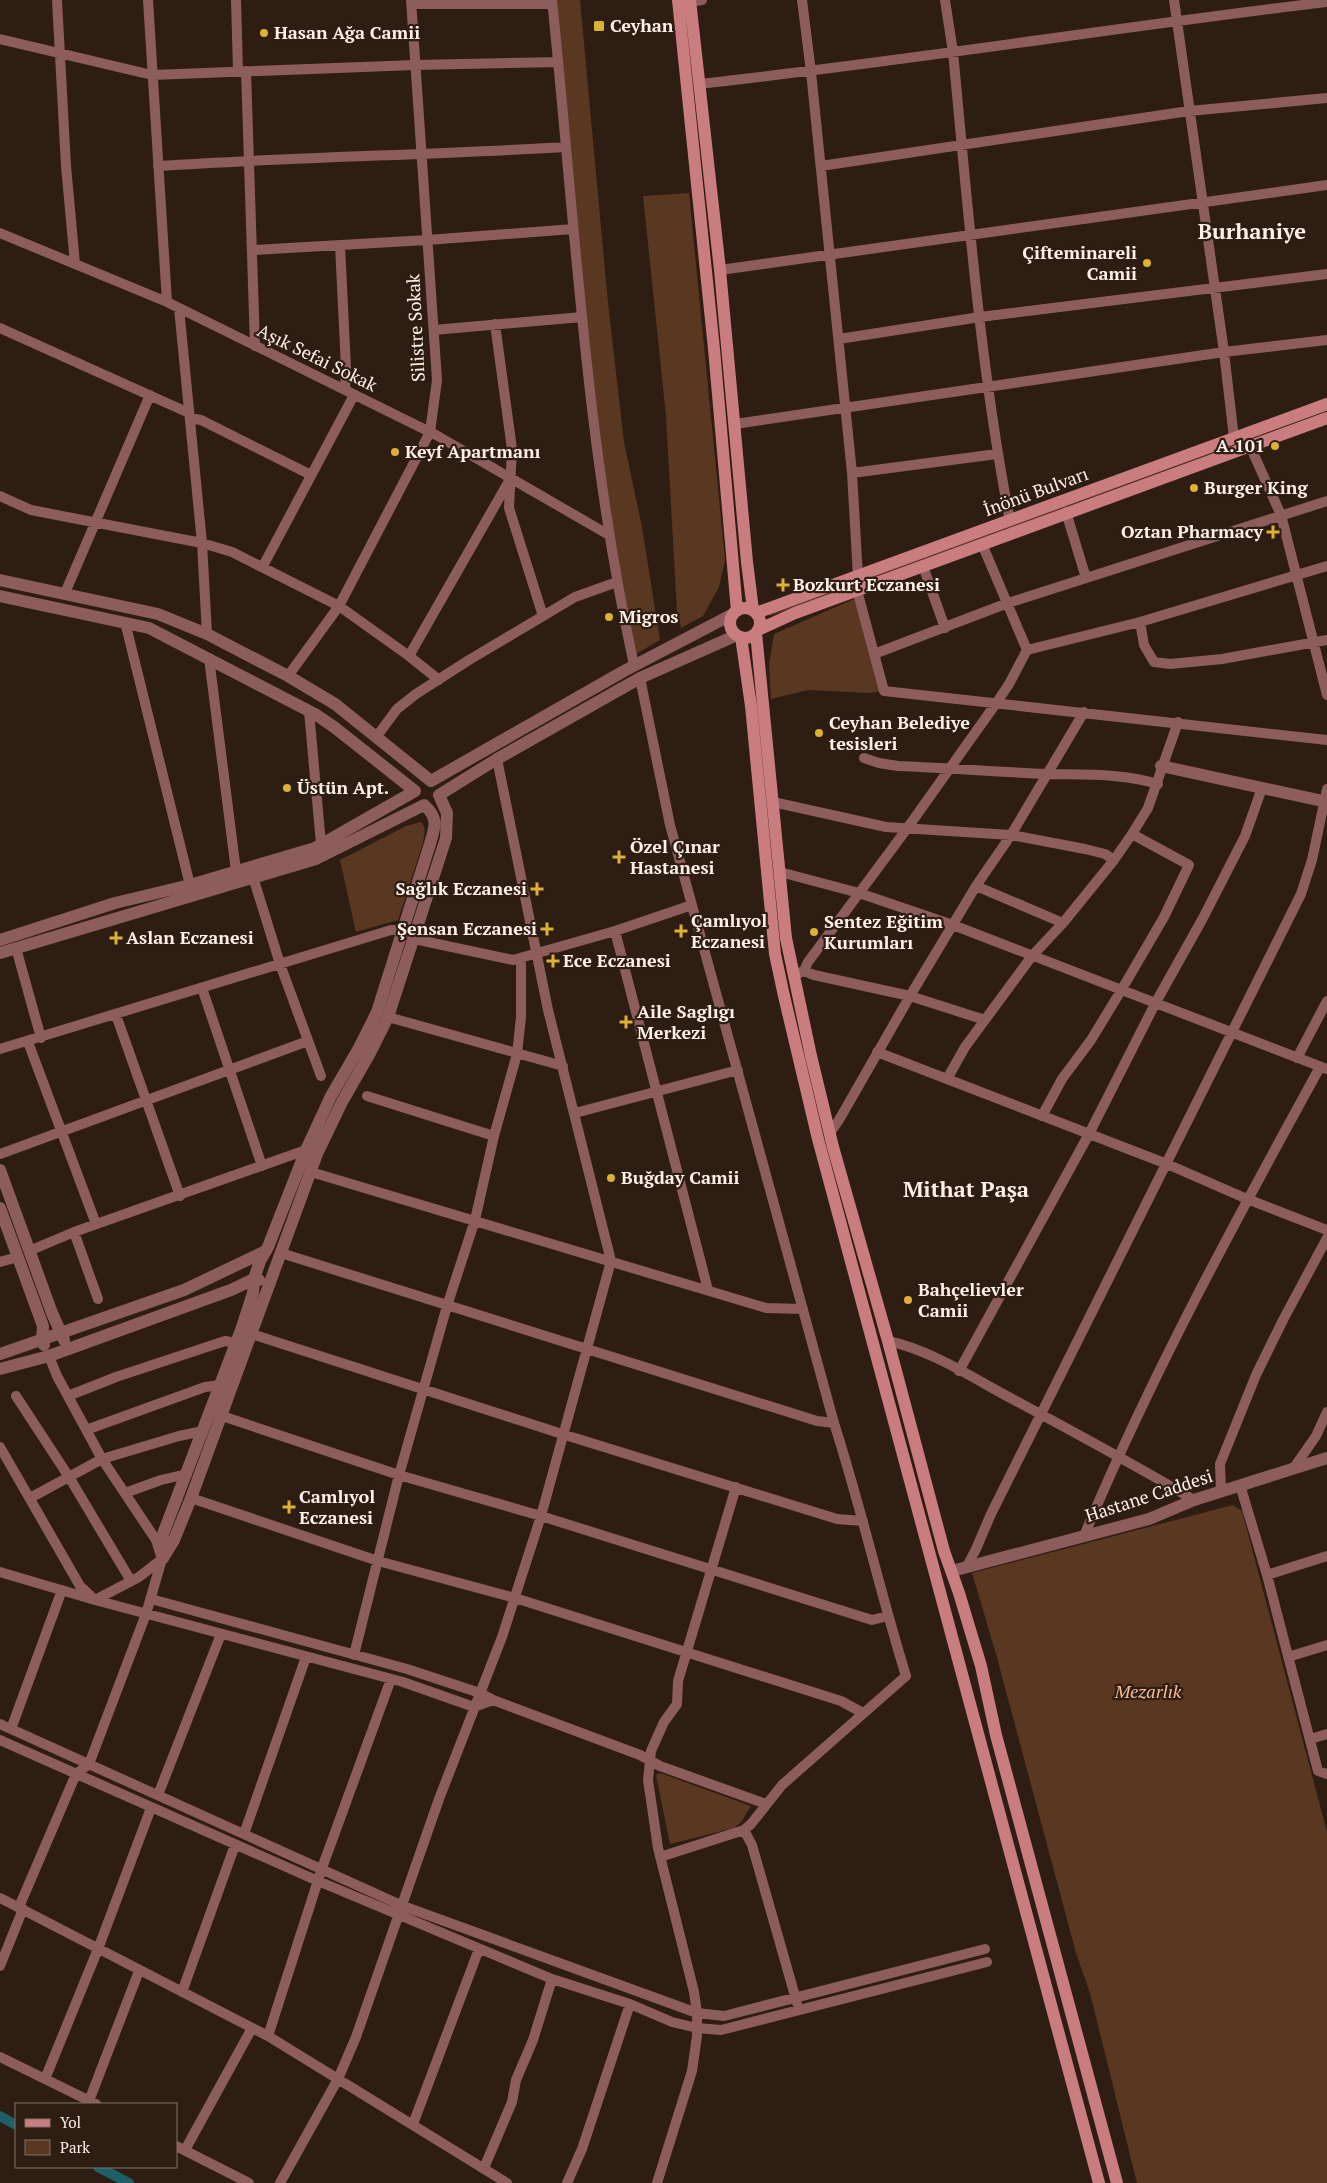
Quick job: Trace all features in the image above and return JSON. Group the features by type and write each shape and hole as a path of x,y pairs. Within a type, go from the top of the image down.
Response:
{"main road":[{"path":"690,0 720,270 747,562 755,611 760,621 757,632 786,938 799,973 830,1133 944,1551 959,1593 978,1658 996,1735 1117,2183"},
{"path":"690,0 714,349 735,612 731,623 739,636 751,706 773,939 784,996 818,1139 1099,2183"},
{"name":"İnönü Bulvarı","path":"755,611 858,577 1327,404"},
{"name":"İnönü Bulvarı","path":"757,632 795,612 1327,418"},
{"path":"735,612 745,608 755,611"},
{"path":"739,636 749,637 757,632"},
{"path":"941,1600 949,1590 959,1593"},
{"path":"958,1664 963,1669 973,1670 977,1666 978,1658"}],"street":[{"path":"57,0 58,54 75,264"},
{"path":"148,0 167,302"},
{"path":"236,0 248,160 255,346"},
{"path":"802,0 812,72 839,339 852,473 858,577"},
{"path":"945,0 953,52 988,388 997,454 1010,521"},
{"path":"1174,0 1224,352 1234,438"},
{"path":"412,2 552,2 582,317 609,535 634,665"},
{"name":"Silistre Sokak","path":"288,676 339,606 430,432 437,380 412,2"},
{"path":"699,84 812,72 1177,20 1327,2"},
{"path":"0,39 152,75 415,65 558,62"},
{"path":"821,166 1189,110 1327,98"},
{"path":"158,166 248,160 421,155 565,147"},
{"path":"720,270 1327,185"},
{"path":"252,250 573,229"},
{"name":"Aşık Sefai Sokak","path":"0,233 167,302 430,432 609,535"},
{"path":"263,566 311,475 349,392 346,368 340,245"},
{"path":"839,339 980,317 1327,274"},
{"path":"179,308 202,543 207,634"},
{"path":"434,330 582,317"},
{"path":"495,324 512,449 509,508 543,616"},
{"path":"0,328 150,395 311,475"},
{"path":"735,424 1224,352 1327,340"},
{"path":"65,593 150,395"},
{"path":"1250,446 1282,516 1327,695"},
{"path":"852,473 997,454"},
{"path":"410,656 511,478"},
{"path":"0,496 31,510 202,543 232,552 339,606 410,656 439,680"},
{"path":"874,654 1008,603 1327,501"},
{"path":"1066,512 1086,578"},
{"path":"982,544 1027,650"},
{"path":"924,566 945,628"},
{"path":"799,973 906,830 997,702 1027,650 1140,622 1327,566"},
{"path":"0,580 158,614 207,634 288,676 335,704 377,736 430,781 438,788 447,814 446,838 388,1017 342,1102 317,1154 222,1416 174,1540 162,1559 131,1581 95,1600"},
{"path":"377,736 397,709 439,680 575,597 617,582"},
{"path":"857,590 884,691 1178,722 1327,740"},
{"path":"0,596 148,628 209,658 309,711 334,727 415,791 416,798 434,814 434,832 377,1012 359,1048 331,1096 306,1150 265,1251 254,1279 253,1293 236,1343 163,1534 162,1559 146,1614 89,1764 76,1774 21,1908 0,1966"},
{"path":"0,940 115,903 190,885 303,852 321,844 415,791 422,781 430,781 634,665 735,612"},
{"path":"125,622 190,885"},
{"path":"1140,622 1144,645 1154,662 1170,664 1222,659 1314,644 1327,640"},
{"path":"0,953 316,859 424,805 432,804 439,794 640,678 739,636"},
{"path":"209,658 236,871"},
{"path":"640,678 670,825 834,1423 851,1475 862,1521 906,1676 782,1784 751,1824 744,1830 660,1858"},
{"path":"309,711 321,844"},
{"path":"830,1133 976,886 1011,835 1084,712"},
{"path":"947,1079 965,1047 1032,956 1063,923 1114,860 1132,834 1148,808 1158,784 1161,766 1178,722"},
{"path":"864,758 898,766 1136,777 1158,784"},
{"path":"280,2183 338,2079 356,2037 439,1800 480,1693 541,1516 611,1261 536,955 497,759"},
{"path":"966,1568 1301,894 1312,860 1326,797 1262,788 1161,766"},
{"path":"959,1371 1089,1134 1156,1002 1203,918 1245,836 1262,788"},
{"path":"773,802 878,826 906,830 1011,835 1085,849 1105,854 1114,860"},
{"path":"1042,1116 1062,1079 1091,1040 1122,989 1164,917 1189,865 1132,834"},
{"path":"780,872 859,893 953,925 1324,1068 1247,1200 1118,1456 1084,1536"},
{"path":"253,877 280,964 321,1076"},
{"path":"976,886 1063,923"},
{"path":"414,939 512,960 536,955 616,931 692,905"},
{"path":"0,1050 391,930 403,930"},
{"path":"616,931 708,1290"},
{"path":"16,948 41,1038"},
{"path":"354,1655 399,1475 447,1306 475,1220 494,1136 517,1054 521,1017 521,958"},
{"path":"799,973 910,996 985,1020"},
{"path":"202,988 228,1070 262,1166"},
{"path":"1297,1058 1327,1001"},
{"path":"116,1015 180,1196"},
{"path":"388,1017 562,1066"},
{"path":"0,1154 308,1041"},
{"path":"28,1042 60,1132 96,1224"},
{"path":"877,1052 1167,1164 1247,1200 1327,1230"},
{"path":"575,1113 738,1070"},
{"path":"367,1096 494,1136"},
{"path":"0,1262 74,1232 306,1150"},
{"path":"0,1170 43,1326 42,1340 86,1430 102,1459 156,1540 162,1559"},
{"path":"311,1172 766,1308 803,1309"},
{"path":"0,1208 52,1313 67,1348"},
{"path":"74,1232 98,1300"},
{"path":"1221,1492 1220,1464 1256,1375 1327,1238"},
{"path":"0,1354 184,1290 242,1264 265,1251 274,1250 817,1421 834,1423"},
{"path":"0,1369 49,1356 231,1290 254,1279 266,1280 272,1277"},
{"path":"252,1334 562,1434 836,1519 862,1521"},
{"path":"68,1396 116,1377 225,1341 236,1343"},
{"path":"888,1341 909,1345 1118,1456 1194,1500"},
{"path":"86,1430 205,1387 220,1385"},
{"path":"16,1396 69,1477 131,1581"},
{"path":"1294,1468 1316,1436 1327,1412"},
{"path":"222,1416 399,1475 541,1516 872,1620 888,1616"},
{"path":"30,1498 102,1459 203,1430"},
{"path":"0,1447 80,1586 95,1600"},
{"name":"Hastane Caddesi","path":"952,1571 1149,1519 1194,1500 1327,1458"},
{"path":"125,1493 161,1480 187,1474"},
{"path":"1240,1485 1267,1575 1318,1771 1327,1774"},
{"path":"657,2183 692,2071 697,2013 688,1966 660,1858 648,1780 651,1751 664,1722 677,1704 678,1681 736,1487"},
{"path":"191,1498 378,1561 514,1598 841,1701 863,1712"},
{"path":"1267,1575 1327,1556"},
{"path":"0,1572 146,1614 391,1679 474,1707 493,1700"},
{"path":"12,1729 62,1590"},
{"path":"151,1599 407,1669 480,1693 493,1700 640,1755 660,1766 766,1804"},
{"path":"158,1795 221,1634"},
{"path":"1288,1657 1327,1645"},
{"path":"244,1834 306,1657"},
{"path":"268,2036 322,1868 391,1679"},
{"path":"0,1724 403,1906 697,2013 724,2016 984,1949"},
{"path":"1310,1738 1327,1734"},
{"path":"0,1740 318,1882 399,1916 552,1979 630,2004 672,2022 697,2028 721,2030 987,1962"},
{"path":"45,2079 98,1949 151,1808"},
{"path":"744,1830 752,1845 799,2010"},
{"path":"182,1992 235,1845"},
{"path":"0,1898 268,2036 508,2183"},
{"path":"413,2124 479,1949"},
{"path":"0,2057 92,2103 139,1971"},
{"path":"484,2168 512,2102 516,2080 533,2040 552,1979"},
{"path":"568,2183 582,2149 630,2004"},
{"path":"249,2183 181,2148 252,2028"}],"green space":[{"path":"552,0 580,0 608,303 624,442 642,527 660,640 636,654 612,558"},
{"path":"689,193 725,560 719,587 703,616 681,628 677,612 666,416 643,196"},
{"path":"1327,409 1327,411 770,616 769,614"},
{"path":"854,599 864,620 884,691 869,693 808,690 771,699 769,664 774,634"},
{"path":"421,822 425,829 423,843 398,920 356,932 340,860 406,826"},
{"name":"Mezarlık","path":"1233,1505 1242,1511 1327,1832 1327,2183 1137,2183 1090,1993 1076,1953 996,1654 972,1573"},
{"path":"659,1773 751,1806 741,1822 734,1828 670,1844 656,1775"}],"waterway":[{"path":"0,2116 15,2124"},
{"path":"100,2168 129,2183"}],"place":[{"name":"Ceyhan","path":"599,26"},
{"name":"Hasan Ağa Camii","path":"264,33"},
{"name":"Çifteminareli Camii","path":"1147,263"},
{"name":"A.101","path":"1275,446"},
{"name":"Keyf Apartmanı","path":"395,452"},
{"name":"Burger King","path":"1194,488"},
{"name":"Oztan Pharmacy","path":"1273,532"},
{"name":"Bozkurt Eczanesi","path":"783,585"},
{"name":"Migros","path":"609,617"},
{"name":"Ceyhan Belediye tesisleri","path":"819,733"},
{"name":"Üstün Apt.","path":"287,788"},
{"name":"Özel Çınar Hastanesi","path":"619,857"},
{"name":"Sağlık Eczanesi","path":"537,889"},
{"name":"Şensan Eczanesi","path":"547,929"},
{"name":"Çamlıyol Eczanesi","path":"681,931"},
{"name":"Sentez Eğitim Kurumları","path":"814,932"},
{"name":"Aslan Eczanesi","path":"116,938"},
{"name":"Ece Eczanesi","path":"553,961"},
{"name":"Aile Saglıgı Merkezi","path":"626,1022"},
{"name":"Buğday Camii","path":"611,1178"},
{"name":"Bahçelievler Camii","path":"908,1300"},
{"name":"Camlıyol Eczanesi","path":"289,1507"}],"district":[{"name":"Burhaniye","path":"1252,231"},
{"name":"Mithat Paşa","path":"966,1189"}]}
